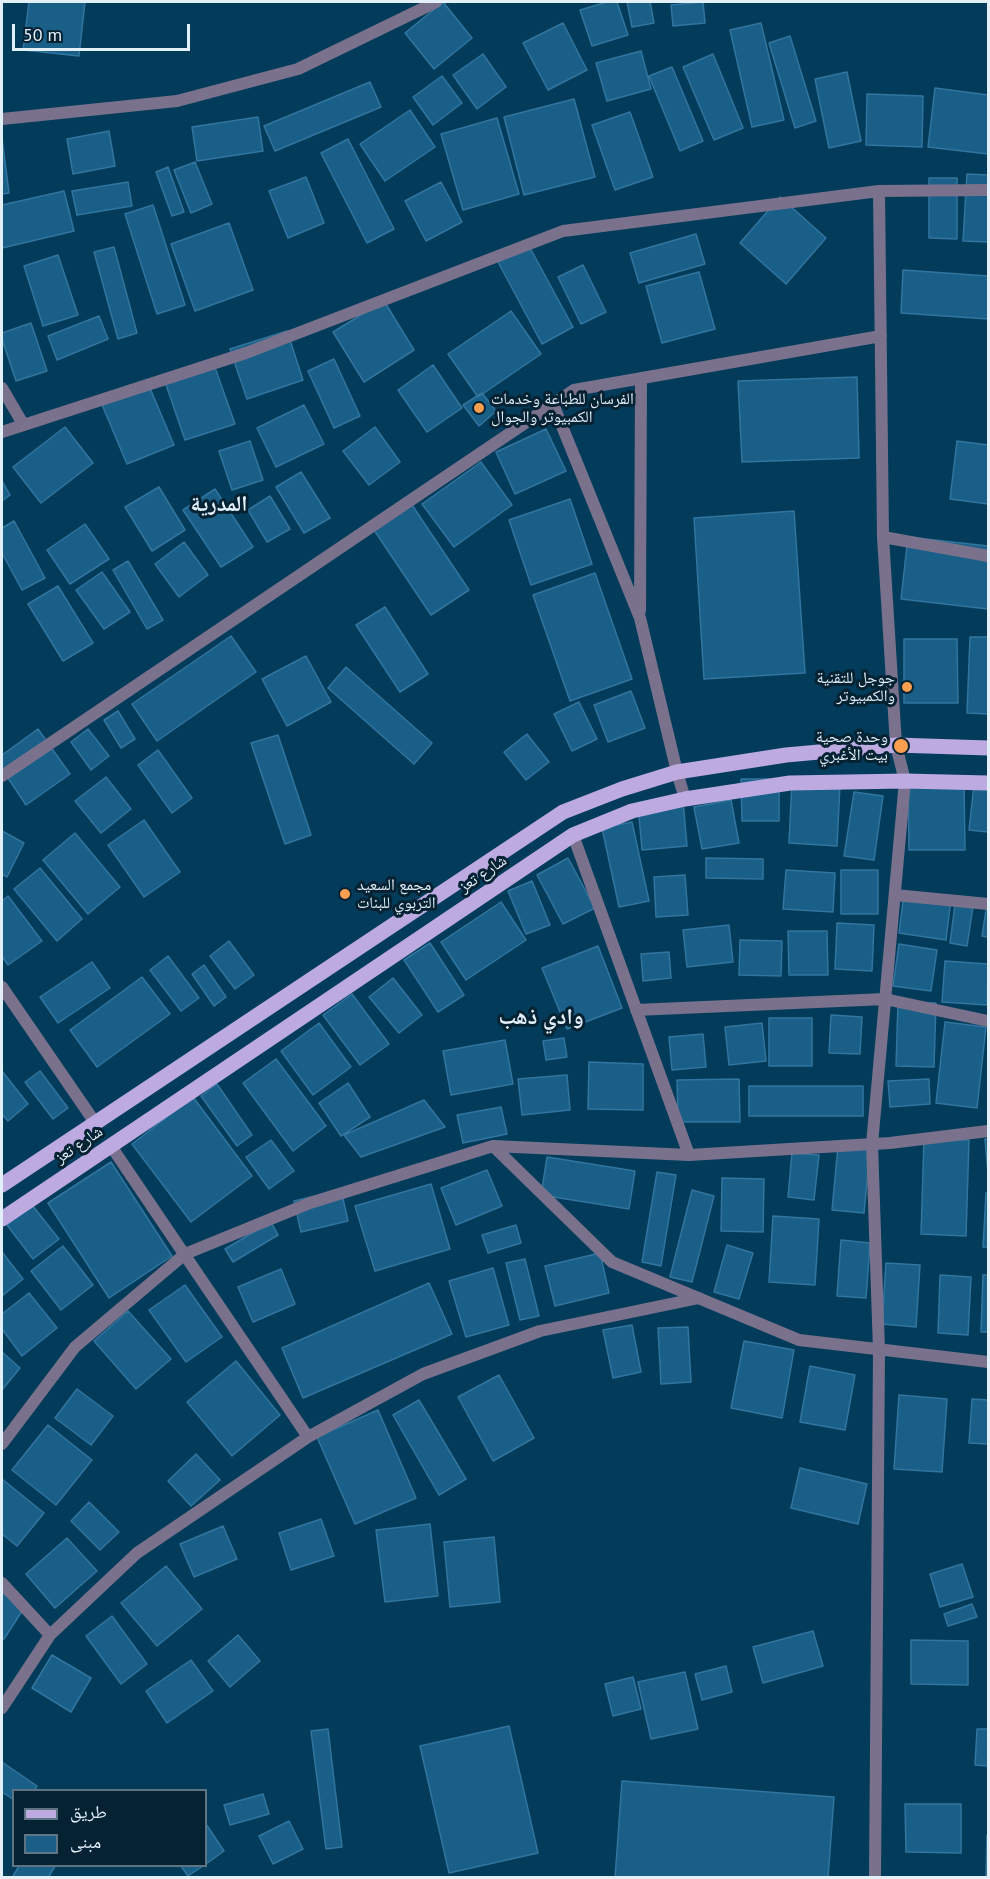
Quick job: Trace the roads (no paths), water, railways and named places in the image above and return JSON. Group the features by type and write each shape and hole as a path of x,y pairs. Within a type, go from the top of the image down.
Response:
{"main road":[{"name":"شارع تعز","path":"2,1185 563,812 622,789 677,772 786,755 896,746 988,748"},
{"name":"شارع تعز","path":"2,1219 573,835 632,811 790,783 905,781 988,783"}],"street":[{"path":"2,119 177,101 298,69 436,2"},
{"path":"2,432 246,353 563,231 879,191 988,189"},
{"path":"875,1878 879,1350 872,1144 905,781 896,746 883,537 879,191"},
{"path":"2,776 574,390 881,336"},
{"path":"640,618 641,378"},
{"path":"2,388 23,424"},
{"path":"553,404 640,618 685,800"},
{"path":"883,537 988,556"},
{"path":"573,835 689,1155"},
{"path":"895,895 988,904"},
{"path":"2,987 96,1124"},
{"path":"636,1010 885,999 988,1021"},
{"path":"2,1444 75,1347 185,1254 310,1203 493,1146 689,1155 872,1144 988,1131"},
{"path":"111,1146 308,1437"},
{"path":"493,1146 612,1262 799,1340 988,1362"},
{"path":"2,1708 50,1635 137,1553 308,1437 423,1374 540,1331 699,1298"},
{"path":"2,1583 50,1635"}],"place":[{"name":"الفرسان للطباعة وخدمات الكمبيوتر والجوال","path":"479,408"},
{"name":"جوجل للتقنية والكمبيوتر","path":"907,687"},
{"name":"وحدة صحية بيت الأغبري","path":"901,746"},
{"name":"مجمع السعيد التربوي للبنات","path":"345,894"}],"district":[{"name":"المدرية","path":"219,505"},
{"name":"وادي ذهب","path":"541,1018"}]}
